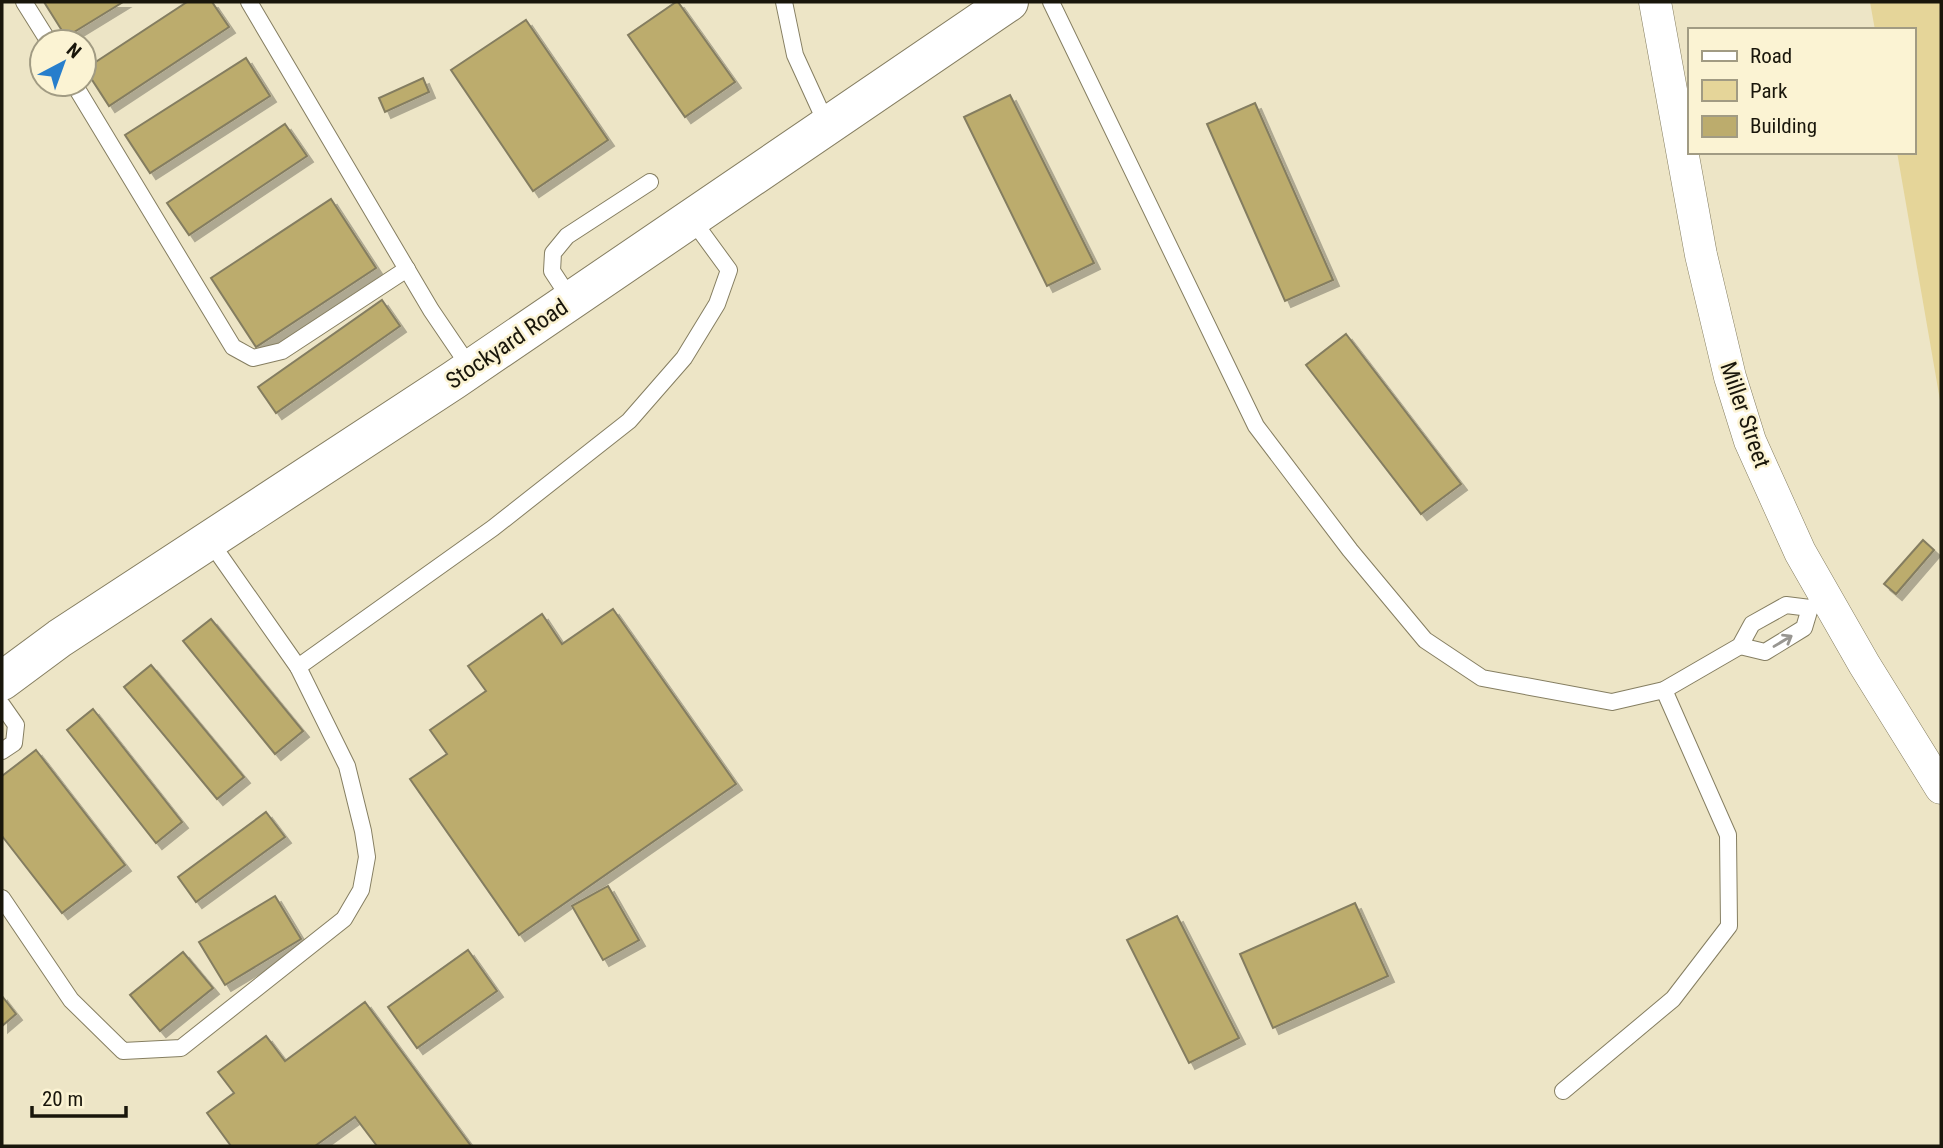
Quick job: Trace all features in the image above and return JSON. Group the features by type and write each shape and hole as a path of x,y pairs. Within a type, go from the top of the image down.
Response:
{"street":[{"name":"Stockyard Road","path":"2,681 60,638 471,369 1009,2"},
{"name":"Miller Street","path":"1655,2 1701,255 1730,377 1750,441 1800,552 1818,603 1941,788"}],"lane":[{"path":"24,2 40,28"},
{"path":"248,2 407,269 471,369"},
{"path":"784,2 795,55 827,125"},
{"path":"1051,2 1256,426 1350,550 1425,640 1482,678 1612,702 1664,690 1740,646 1752,624 1786,605 1818,603"},
{"path":"82,98 233,347 253,358 282,351 407,269"},
{"path":"571,300 552,271 553,253 567,236 650,182"},
{"path":"298,667 493,528 629,421 684,358 717,304 729,270 691,218"},
{"path":"2,898 71,1000 123,1051 181,1048 344,919 361,890 367,857 347,766 298,667 209,540"},
{"path":"1740,646 1765,652 1804,628 1818,603"},
{"path":"1563,1091 1673,999 1729,926 1728,835 1664,690"},
{"path":"2,705 16,725 14,743 2,751"}],"green space":[{"path":"1870,2 1941,2 1941,406 1897,154 1915,154 1915,28 1875,28"}],"building":[{"path":"44,2 123,2 81,28 60,28"},
{"path":"187,2 212,2 229,27 109,106 98,89 98,60"},
{"path":"676,2 735,82 685,117 628,35"},
{"path":"526,20 608,140 533,191 451,70"},
{"path":"246,58 270,96 150,173 125,135"},
{"path":"423,78 429,92 385,112 379,98"},
{"path":"1010,95 1094,263 1047,286 964,117"},
{"path":"1255,103 1333,280 1285,301 1207,124"},
{"path":"285,124 307,156 189,235 167,203"},
{"path":"331,199 376,268 256,347 211,278"},
{"path":"382,300 400,326 276,413 258,387"},
{"path":"1346,334 1461,484 1421,514 1306,365"},
{"path":"1923,540 1934,550 1896,594 1884,584"},
{"path":"613,609 736,784 519,935 410,779 447,754 430,730 486,691 468,666 542,614 562,644"},
{"path":"211,619 303,731 275,754 183,641"},
{"path":"151,665 244,777 217,799 124,687"},
{"path":"93,709 182,822 156,843 67,730"},
{"path":"36,750 125,865 62,913 2,836 2,776"},
{"path":"266,812 285,837 196,902 178,877"},
{"path":"608,886 639,940 603,960 572,906"},
{"path":"275,896 301,939 225,985 199,942"},
{"path":"1355,903 1388,976 1273,1028 1240,954"},
{"path":"1177,916 1239,1038 1189,1063 1127,940"},
{"path":"468,950 497,991 417,1048 388,1007"},
{"path":"183,952 213,988 160,1031 130,995"},
{"path":"2,996 16,1014 2,1026"},
{"path":"365,1002 471,1146 377,1146 355,1117 315,1146 231,1146 207,1113 234,1093 218,1072 266,1036 285,1061"}]}
